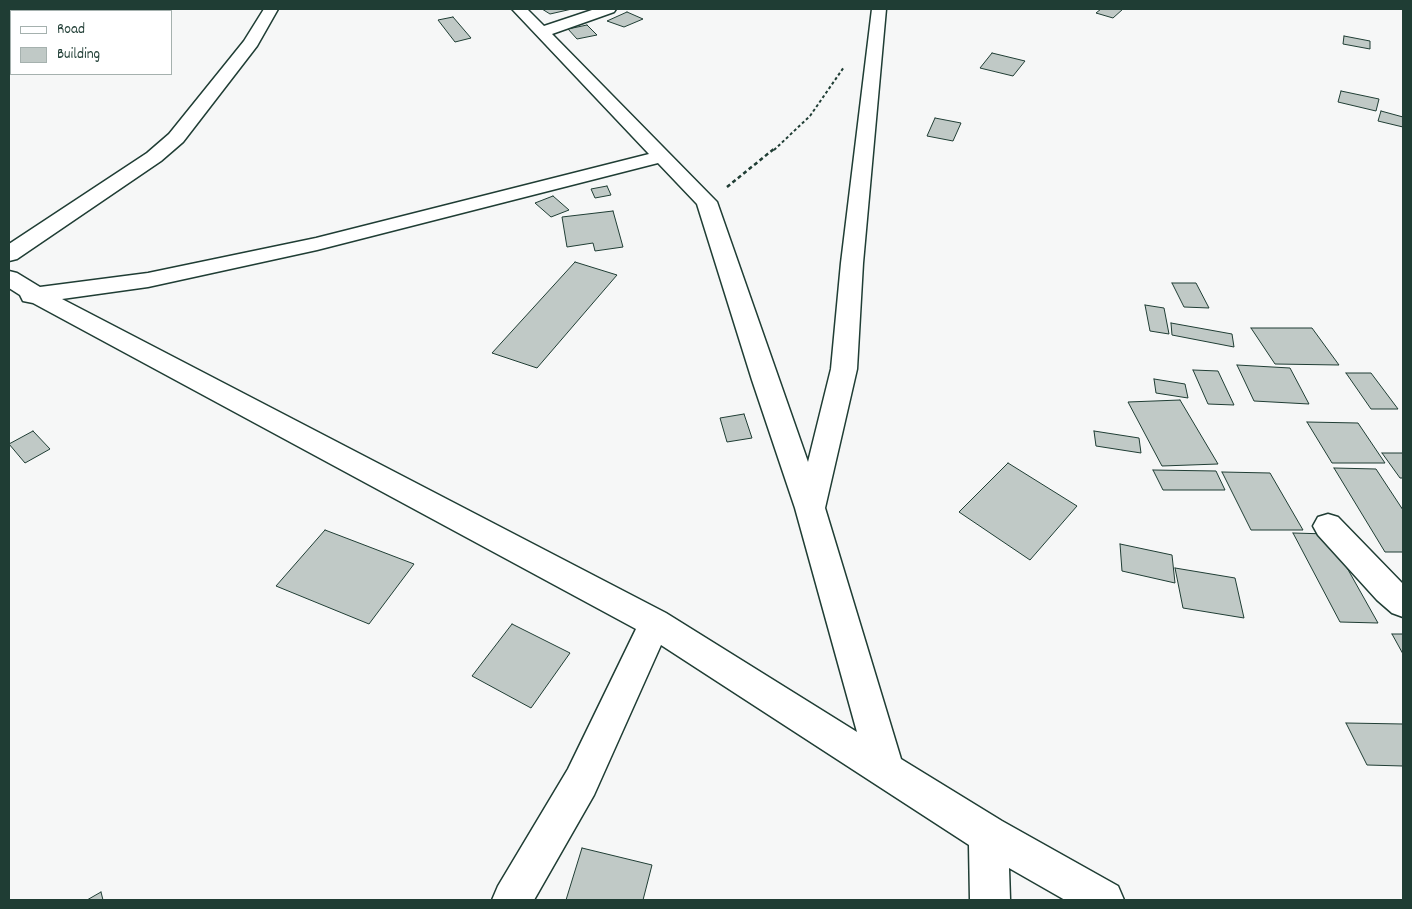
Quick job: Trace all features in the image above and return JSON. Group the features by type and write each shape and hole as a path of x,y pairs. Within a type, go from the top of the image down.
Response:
{"street":[{"path":"9,254 154,157 176,138 251,43 271,9"},
{"path":"519,9 707,202 765,380 810,508 886,770"},
{"path":"543,32 609,9"},
{"path":"810,508 844,368 852,263 878,17"},
{"path":"18,295 148,280 317,244 664,156"},
{"path":"9,278 18,295 655,624 988,835 1104,900"},
{"path":"1328,526 1388,590 1403,603"},
{"path":"512,900 581,782 655,624"},
{"path":"988,835 990,900"}],"path":[{"path":"707,202 760,162 810,116 878,17"}],"building":[{"path":"542,9 572,9 550,14"},
{"path":"1101,9 1123,9 1113,18 1096,13"},
{"path":"627,12 643,19 624,27 607,21"},
{"path":"453,17 471,38 455,42 438,20"},
{"path":"587,25 597,35 577,39 568,29"},
{"path":"1344,36 1370,41 1370,49 1343,44"},
{"path":"992,53 1025,61 1013,76 980,68"},
{"path":"1341,91 1379,99 1376,111 1338,102"},
{"path":"1381,111 1403,117 1403,127 1378,121"},
{"path":"935,118 961,123 953,141 927,136"},
{"path":"607,186 611,195 595,198 591,189"},
{"path":"553,196 569,210 551,217 535,203"},
{"path":"613,211 623,247 595,251 593,243 567,247 562,217"},
{"path":"575,262 617,275 537,368 492,353"},
{"path":"1172,283 1196,283 1209,308 1184,307"},
{"path":"1145,305 1164,308 1169,334 1150,331"},
{"path":"1171,323 1232,334 1234,347 1172,335"},
{"path":"1251,328 1312,328 1339,365 1275,364"},
{"path":"1237,365 1290,368 1309,404 1254,401"},
{"path":"1193,370 1218,371 1234,405 1208,404"},
{"path":"1346,373 1371,373 1398,409 1371,409"},
{"path":"1154,379 1185,384 1188,398 1156,393"},
{"path":"1180,400 1218,464 1162,466 1128,402"},
{"path":"744,414 752,438 727,442 720,418"},
{"path":"1307,422 1358,423 1385,463 1332,463"},
{"path":"33,431 50,449 25,463 9,444"},
{"path":"1094,431 1139,438 1141,453 1096,446"},
{"path":"1382,453 1403,453 1403,478 1400,478"},
{"path":"1008,463 1077,506 1030,560 959,512"},
{"path":"1334,468 1376,469 1403,510 1403,552 1385,552"},
{"path":"1153,470 1216,471 1225,490 1163,490"},
{"path":"1222,472 1270,473 1303,530 1251,530"},
{"path":"325,530 414,564 369,624 276,586"},
{"path":"1293,533 1328,534 1378,623 1340,622"},
{"path":"1120,544 1172,555 1175,583 1122,571"},
{"path":"1175,568 1235,578 1244,618 1183,608"},
{"path":"512,624 570,653 531,708 472,676"},
{"path":"1392,634 1403,634 1403,654"},
{"path":"1346,723 1403,724 1403,766 1367,765"},
{"path":"582,848 652,865 643,900 566,900"},
{"path":"101,892 103,900 87,900"}]}
